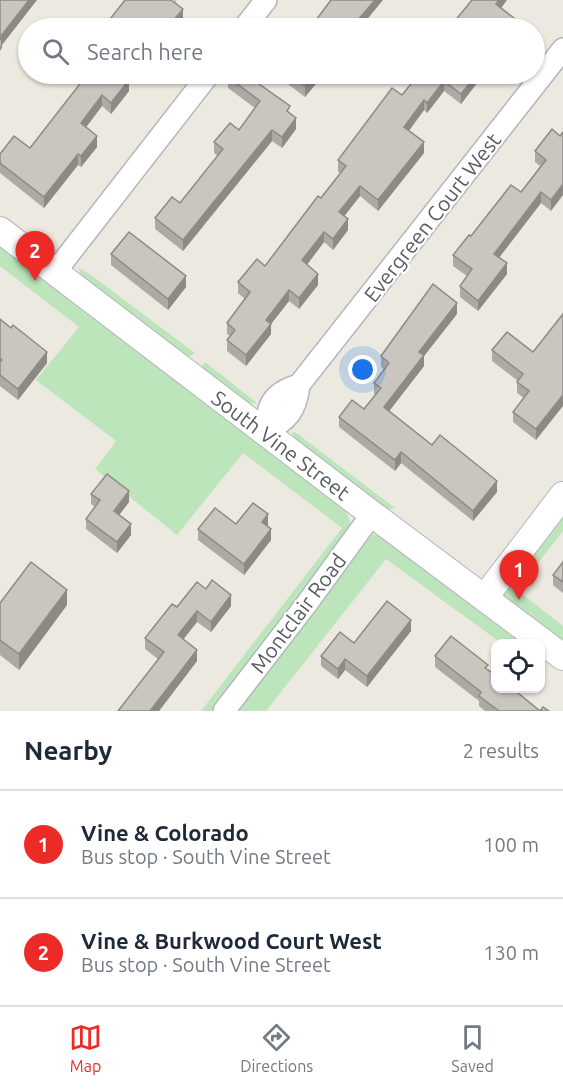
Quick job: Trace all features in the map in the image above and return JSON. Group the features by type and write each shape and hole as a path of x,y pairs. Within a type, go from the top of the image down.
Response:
{"street":[{"path":"252,18 266,0"},
{"name":"Evergreen Court West","path":"545,72 563,49"},
{"path":"55,273 201,84"},
{"name":"Evergreen Court West","path":"265,432 268,408 284,389 299,385 536,84"},
{"name":"South Vine Street","path":"0,230 563,657"},
{"path":"485,597 563,495"},
{"name":"Montclair Road","path":"224,711 372,514"}],"green space":[{"path":"0,247 345,507 351,525 345,540 213,711 201,711 342,528 243,453 177,535 95,469 116,441 36,380 79,327 0,266"},
{"path":"78,267 195,353 187,358 83,280"},
{"path":"205,362 257,403 249,404 204,374 202,367"},
{"path":"292,431 395,508 387,510 295,441"},
{"path":"563,511 563,531 517,590 563,626 563,649 504,599 502,593"},
{"path":"373,534 385,539 516,639 496,639 386,559 266,711 233,711 356,551"}],"building":[{"path":"0,0 29,0 0,40"},
{"path":"125,0 171,0 183,9 175,18 111,18"},
{"path":"331,0 375,0 360,18 318,18"},
{"path":"472,0 499,0 496,4 514,18 457,18"},
{"path":"80,84 126,84 111,103 102,95 81,123 97,136 81,156 78,154 44,197 0,163 0,154 14,136 30,148"},
{"path":"237,84 259,84 290,106 287,111 296,118 282,137 272,130 183,240 155,218 172,197 180,203 223,149 214,142 230,123 239,130 260,101"},
{"path":"411,84 442,84 427,103 424,100 404,127 424,142 378,200 360,186 339,212 348,219 333,239 324,232 302,260 318,274 299,298 289,290 266,320 271,324 246,355 227,340 235,330 227,323 250,292 238,282 257,259 265,266 318,196 321,198 346,166 338,160 392,88 402,95"},
{"path":"448,84 469,84 461,94"},
{"path":"552,129 560,136 563,132 563,184 551,200 541,192 494,254 507,263 478,301 460,286 472,269 453,255 511,185 521,192 546,160 535,151"},
{"path":"129,232 186,276 168,299 111,254"},
{"path":"433,284 457,303 419,352 424,355 384,407 432,445 440,435 497,481 473,511 401,452 395,460 339,417 352,400 364,409 381,388 374,383 389,363 381,356"},
{"path":"563,314 563,395 536,429 513,412 529,391 517,382 523,374 492,350 507,332 533,352"},
{"path":"0,319 11,328 13,325 47,352 18,389 0,375 2,360 0,358"},
{"path":"107,474 129,491 114,511 131,524 117,542 86,519 100,500 91,494"},
{"path":"253,503 268,514 262,522 271,529 244,564 198,529 215,508 236,524"},
{"path":"31,562 67,590 19,654 0,640 0,603"},
{"path":"563,562 563,582 553,575"},
{"path":"212,580 231,595 211,622 197,611 178,635 197,650 150,711 118,711 164,652 145,638 172,604 177,607 197,582 206,589"},
{"path":"387,601 411,620 367,676 345,659 338,669 321,656 340,632 354,643"},
{"path":"451,636 488,665 485,668 491,672 491,693 518,693 540,711 499,711 479,696 481,692 435,656"}],"place":[{"name":"Vine & Burkwood Court West","path":"35,281"},
{"name":"Vine & Colorado","path":"519,600"}]}
